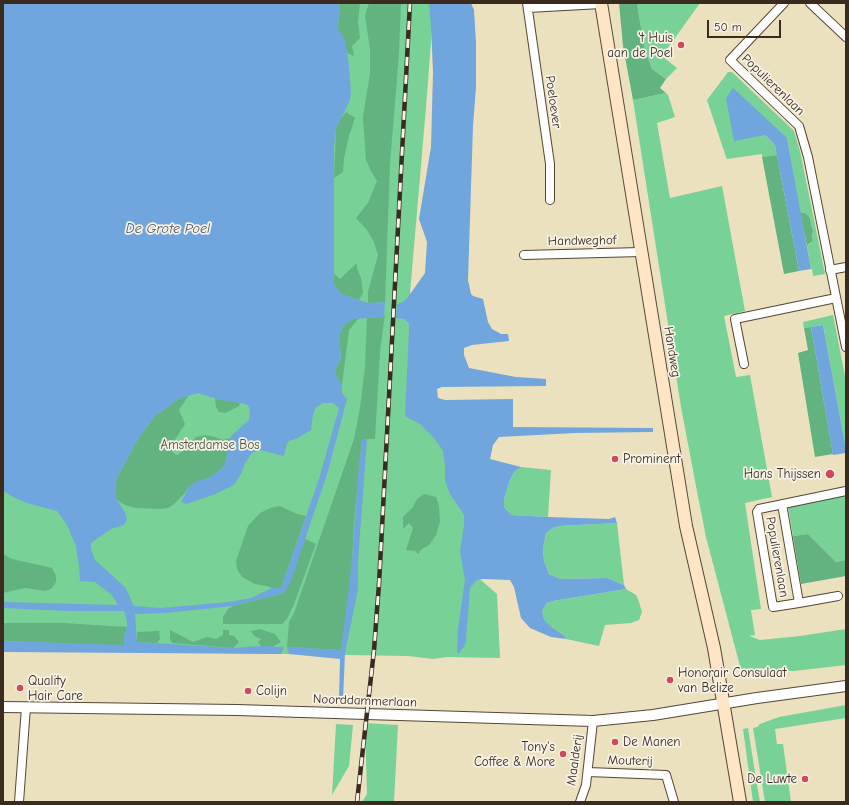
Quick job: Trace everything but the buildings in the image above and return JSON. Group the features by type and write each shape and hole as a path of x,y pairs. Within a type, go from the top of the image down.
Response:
{"main road":[{"name":"Handweg","path":"601,3 686,526 714,648 740,802"}],"street":[{"name":"Poeloever","path":"550,200 550,164 527,6 601,3"},
{"name":"Populierenlaan","path":"784,3 730,60 799,126 808,157 846,347"},
{"path":"810,3 846,37"},
{"name":"Handweghof","path":"524,255 641,252"},
{"path":"830,270 846,267"},
{"path":"744,364 735,319 836,298"},
{"name":"Populierenlaan","path":"838,596 773,607 756,512 759,509 846,491"},
{"name":"Populierenlaan","path":"782,504 799,603"},
{"name":"Noorddammerlaan","path":"3,707 342,712 473,718 593,721 637,717 846,686"},
{"path":"19,802 26,707"},
{"name":"Maalderij","path":"580,802 586,785 593,721"},
{"name":"Mouterij","path":"588,772 666,775 674,802"}],"green space":[{"name":"Amsterdamse Bos","path":"3,3 434,3 409,305 404,319 409,324 418,422 453,450 470,530 468,569 497,594 500,658 447,657 433,659 408,656 158,652 3,647"},
{"path":"340,3 360,3 358,22 360,38 352,46 354,56 347,53 344,38 338,30"},
{"path":"369,3 401,3 399,53 390,164 385,302 368,303 368,292 378,255 374,242 367,230 356,218 368,203 377,181 366,160 363,117 370,73 370,49 365,16"},
{"path":"619,3 637,3 644,46 652,69 666,79 660,88 666,93 633,100 623,46"},
{"path":"637,3 700,3 662,56 677,68 666,79 652,69 644,46"},
{"path":"728,72 732,72 794,131 800,151 825,274 813,276 811,269 807,246 810,244 813,231 805,213 800,212 787,138 765,135 775,145 777,155 762,157 762,154 727,159 726,157 707,100"},
{"path":"666,93 675,117 657,123 670,198 722,186 745,311 724,316 736,377 750,375 772,497 745,503 761,609 751,610 755,635 749,636 760,640 846,629 846,665 794,671 741,670 706,537 681,407 633,100"},
{"path":"346,112 355,118 344,158 343,172 334,178 336,129"},
{"path":"777,155 799,271 784,274 762,157"},
{"path":"800,212 805,213 809,217 813,231 812,241 807,246"},
{"path":"357,263 363,293 359,300 341,294 334,284 334,274 340,279"},
{"path":"385,314 380,351 375,439 362,439 354,522 351,583 341,650 287,647 289,622 294,613 354,439 365,368 367,318 384,317"},
{"path":"833,315 846,381 846,449 823,325 804,328 803,322"},
{"path":"359,318 349,330 342,385 336,376 335,369 340,362 341,355 339,336 343,326 353,319"},
{"path":"811,327 833,454 815,457 798,353 808,350 804,328"},
{"path":"189,395 179,410 185,424 171,446 172,452 177,455 183,451 196,437 205,435 223,440 231,438 224,466 211,477 195,482 174,504 168,508 136,508 125,505 117,500 115,490 117,478 138,439 155,416 180,398"},
{"path":"215,398 240,402 239,406 225,413 219,412 216,407"},
{"path":"521,467 551,470 548,517 511,515 504,507 504,499 510,480 514,472"},
{"path":"424,494 436,497 439,506 440,522 436,535 429,545 422,549 418,554 415,551 406,550 413,528 409,523 403,529 403,517 413,507 417,499"},
{"path":"846,495 846,560 836,562 808,534 793,536 788,506"},
{"path":"280,506 297,514 306,516 281,588 272,588 255,584 242,577 237,569 236,561 248,526 260,513 270,508"},
{"path":"617,523 624,585 607,578 561,579 549,574 544,561 543,549 546,533 551,529 559,526"},
{"path":"808,534 836,562 846,560 846,576 801,584 793,536"},
{"path":"305,539 316,544 287,619 282,624 223,624 223,617 228,609 233,606 284,593"},
{"path":"3,554 12,559 52,568 56,576 56,582 52,588 46,591 25,588 3,593"},
{"path":"626,589 636,595 639,602 642,612 639,620 631,623 605,625 599,646 566,639 565,636 550,626 544,619 542,611 547,603"},
{"path":"3,623 63,623 127,627 124,645 107,645 3,641"},
{"path":"260,629 275,634 281,642 272,647 261,646 258,642 261,639 254,636 251,631"},
{"path":"170,630 193,642 207,637 216,639 223,635 223,630 229,630 229,635 234,636 239,642 233,648 172,643 170,639"},
{"path":"159,631 160,639 157,643 137,642 137,632"},
{"path":"846,705 846,718 775,729 777,744 783,744 791,802 765,802 753,728 779,717"},
{"path":"365,723 398,725 394,802 362,802 367,794"},
{"path":"336,724 353,725 349,766 332,795"},
{"path":"748,728 760,802 753,802 743,729"}],"water":[{"name":"De Grote Poel","path":"3,3 340,3 338,29 344,38 348,57 351,92 350,100 336,129 334,147 334,284 341,294 368,303 385,302 384,317 353,319 343,326 339,336 341,355 340,362 335,369 336,376 342,385 342,393 347,399 328,471 290,584 284,593 233,606 165,613 135,614 137,642 233,648 261,646 284,647 281,654 3,652 3,641 124,645 127,621 124,611 69,611 3,608 3,602 118,605 112,595 95,582 80,581 76,546 67,525 57,511 27,503 3,491","holes":["198,393 217,399 246,404 249,407 249,420 231,436 224,466 211,477 195,482 189,487 181,502 186,504 213,495 234,485 252,453 260,450 283,456 289,441 298,438 311,430 313,415 316,407 323,403 333,403 339,408 320,476 281,588 272,588 251,598 229,602 161,608 134,606 125,587 95,560 91,549 91,543 111,529 124,525 127,519 125,512 117,500 115,490 117,478 138,439 155,416 180,398"]},
{"path":"429,3 471,3 474,10 476,87 473,126 468,280 471,294 483,299 488,322 492,329 501,334 508,334 509,341 472,345 464,348 464,355 469,368 516,377 546,379 546,386 442,387 437,389 438,398 445,400 513,399 513,427 653,428 653,432 575,433 499,437 493,445 490,459 521,467 514,472 504,499 504,507 511,515 609,519 615,517 617,523 559,526 546,533 543,549 544,561 549,574 561,579 607,578 624,585 626,589 547,603 542,611 544,619 550,626 565,636 566,639 551,637 530,628 521,618 514,587 510,580 477,580 470,588 466,640 465,645 459,653 457,653 458,629 465,580 460,551 464,515 449,492 445,480 443,451 435,439 420,424 405,416 409,324 404,319 396,318 397,304 403,302 408,297 425,273 427,242 419,219 431,147 433,72"},
{"path":"733,88 787,138 811,269 799,271 775,145 765,135 734,141 726,98"},
{"path":"823,325 846,449 846,453 833,455 811,327"},
{"path":"362,439 367,439 358,561 358,589 345,653 343,700 339,697 340,659 289,654 287,647 341,650 352,561"}],"railway":[{"path":"357,802 374,650 379,584 410,3"}],"place":[{"name":"'t Huis aan de Poel","path":"681,45"},
{"name":"Prominent","path":"615,459"},
{"name":"Hans Thijssen","path":"830,474"},
{"name":"Honorair Consulaat van Belize","path":"670,680"},
{"name":"Quality Hair Care","path":"20,688"},
{"name":"Colijn","path":"248,691"},
{"name":"De Manen","path":"615,742"},
{"name":"Tony's Coffee & More","path":"563,754"},
{"name":"De Luwte","path":"805,779"}]}
